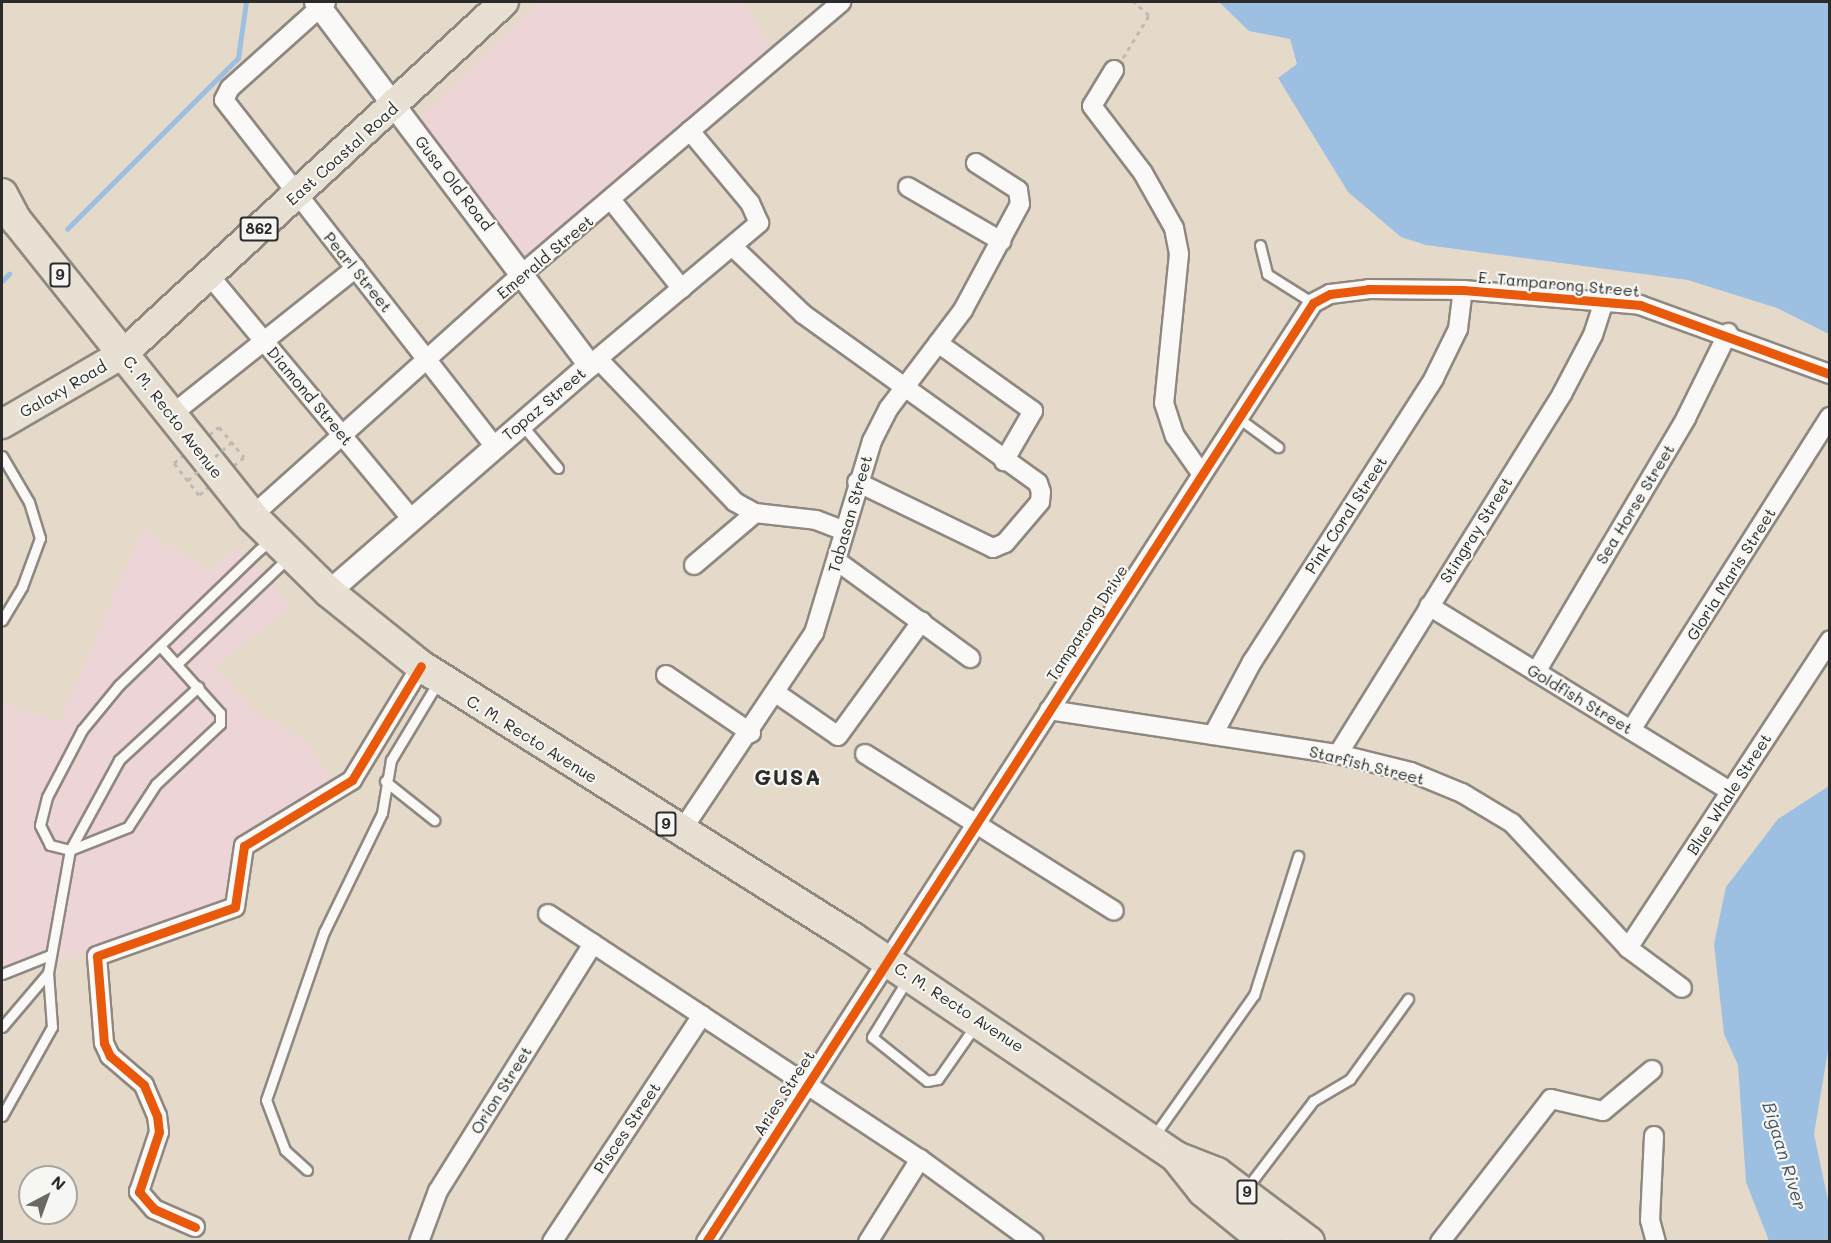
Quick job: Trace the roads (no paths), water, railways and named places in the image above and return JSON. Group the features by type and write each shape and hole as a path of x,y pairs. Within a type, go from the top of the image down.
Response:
{"highway":[{"name":"C. M. Recto Avenue","path":"2,194 12,223 124,353 252,516 281,548 329,592 430,673 979,1020 1176,1157 1244,1191 1309,1242"},
{"name":"C. M. Recto Avenue","path":"1176,1157 1203,1191 1266,1242"}],"main road":[{"name":"East Coastal Road","path":"124,353 504,2"},
{"name":"Galaxy Road","path":"2,424 124,353"}],"street":[{"name":"Emerald Street","path":"252,516 523,273 612,201 841,2"},
{"name":"Gusa Old Road","path":"321,3 394,106 594,362"},
{"name":"Pearl Street","path":"321,3 224,96 296,195 356,268 494,446"},
{"path":"1114,70 1092,106 1143,173 1174,228 1179,254 1164,403 1175,436 1200,474"},
{"name":"Topaz Street","path":"329,592 410,518 521,423 734,247 760,218 690,131"},
{"name":"Tabasan Street","path":"680,832 751,733 814,633 837,561 856,482 872,441 903,388 938,343 1001,241 1022,196 976,163"},
{"path":"908,187 1001,241"},
{"path":"612,201 682,289"},
{"path":"734,247 802,315 1038,483 1041,492 1040,502 1005,543 993,548 856,482"},
{"path":"171,415 356,268"},
{"name":"Diamond Street","path":"210,275 410,518"},
{"name":"E. Tamparong Street","path":"1313,303 1347,291 1463,290 1640,305 1728,333 1830,374"},
{"name":"Pink Coral Street","path":"1213,735 1252,662 1434,378 1458,329 1463,290"},
{"name":"Stingray Street","path":"1338,754 1571,379 1604,302"},
{"name":"Tamparong Drive","path":"899,969 977,825 1200,474 1313,303"},
{"name":"Sea Horse Street","path":"1536,672 1686,418 1728,333"},
{"path":"938,343 1033,411 1004,461"},
{"path":"594,362 717,485 755,513 816,520 844,531"},
{"name":"Gloria Maris Street","path":"1631,730 1830,417"},
{"path":"694,565 755,513"},
{"path":"837,561 970,658"},
{"name":"Goldfish Street","path":"1429,606 1731,791"},
{"path":"776,693 838,736 922,621"},
{"name":"Blue Whale Street","path":"1628,948 1830,640"},
{"path":"195,1227 154,1209 139,1192 159,1132 157,1116 144,1085 110,1056 104,1042 97,956 235,907 244,846 352,780 430,673"},
{"path":"666,675 751,733"},
{"name":"Starfish Street","path":"1049,710 1338,754 1411,772 1512,823 1628,948 1682,988"},
{"path":"865,754 1114,911"},
{"name":"Aries Street","path":"548,914 920,1159 1034,1242"},
{"name":"Orion Street","path":"420,1242 438,1191 593,944"},
{"name":"Aries Street","path":"706,1242 807,1083 899,969"},
{"name":"Pisces Street","path":"552,1242 702,1015"},
{"path":"1450,1238 1551,1099 1603,1111 1652,1070"},
{"path":"1654,1136 1650,1220 1656,1242"},
{"path":"868,1242 920,1159"}],"lane":[{"path":"1260,245 1267,274 1313,303"},
{"path":"1237,417 1278,447"},
{"path":"521,423 558,468"},
{"path":"2,456 29,502 40,538 22,587 2,620"},
{"path":"160,646 178,663 222,718 214,732 156,784 128,827 70,850 50,845 42,835 47,797 82,730 160,646 281,548"},
{"path":"178,663 281,548"},
{"path":"307,1170 285,1150 266,1100 324,933 382,813 385,781 391,760 430,673"},
{"path":"2,1116 52,1027 48,973 70,850 119,760 198,687"},
{"path":"385,781 434,820"},
{"path":"1152,1139 1254,995 1298,856"},
{"path":"2,974 50,955"},
{"path":"899,969 873,1036 927,1081 938,1079 979,1020"},
{"path":"2,1027 48,973"},
{"path":"1244,1191 1313,1101 1350,1079 1408,999"}],"water":[{"path":"1219,2 1829,2 1829,334 1777,308 1688,280 1426,245 1401,237 1348,192 1278,78 1297,64 1290,39 1249,31"},
{"name":"Bigaan River","path":"1829,786 1830,1039 1814,1134 1829,1205 1829,1241 1769,1241 1746,1182 1738,1065 1724,1034 1714,944 1726,887 1778,819"}],"waterway":[{"path":"67,229 238,58 246,2"},
{"path":"2,281 9,274"}],"district":[{"name":"GUSA","path":"788,777"}]}
